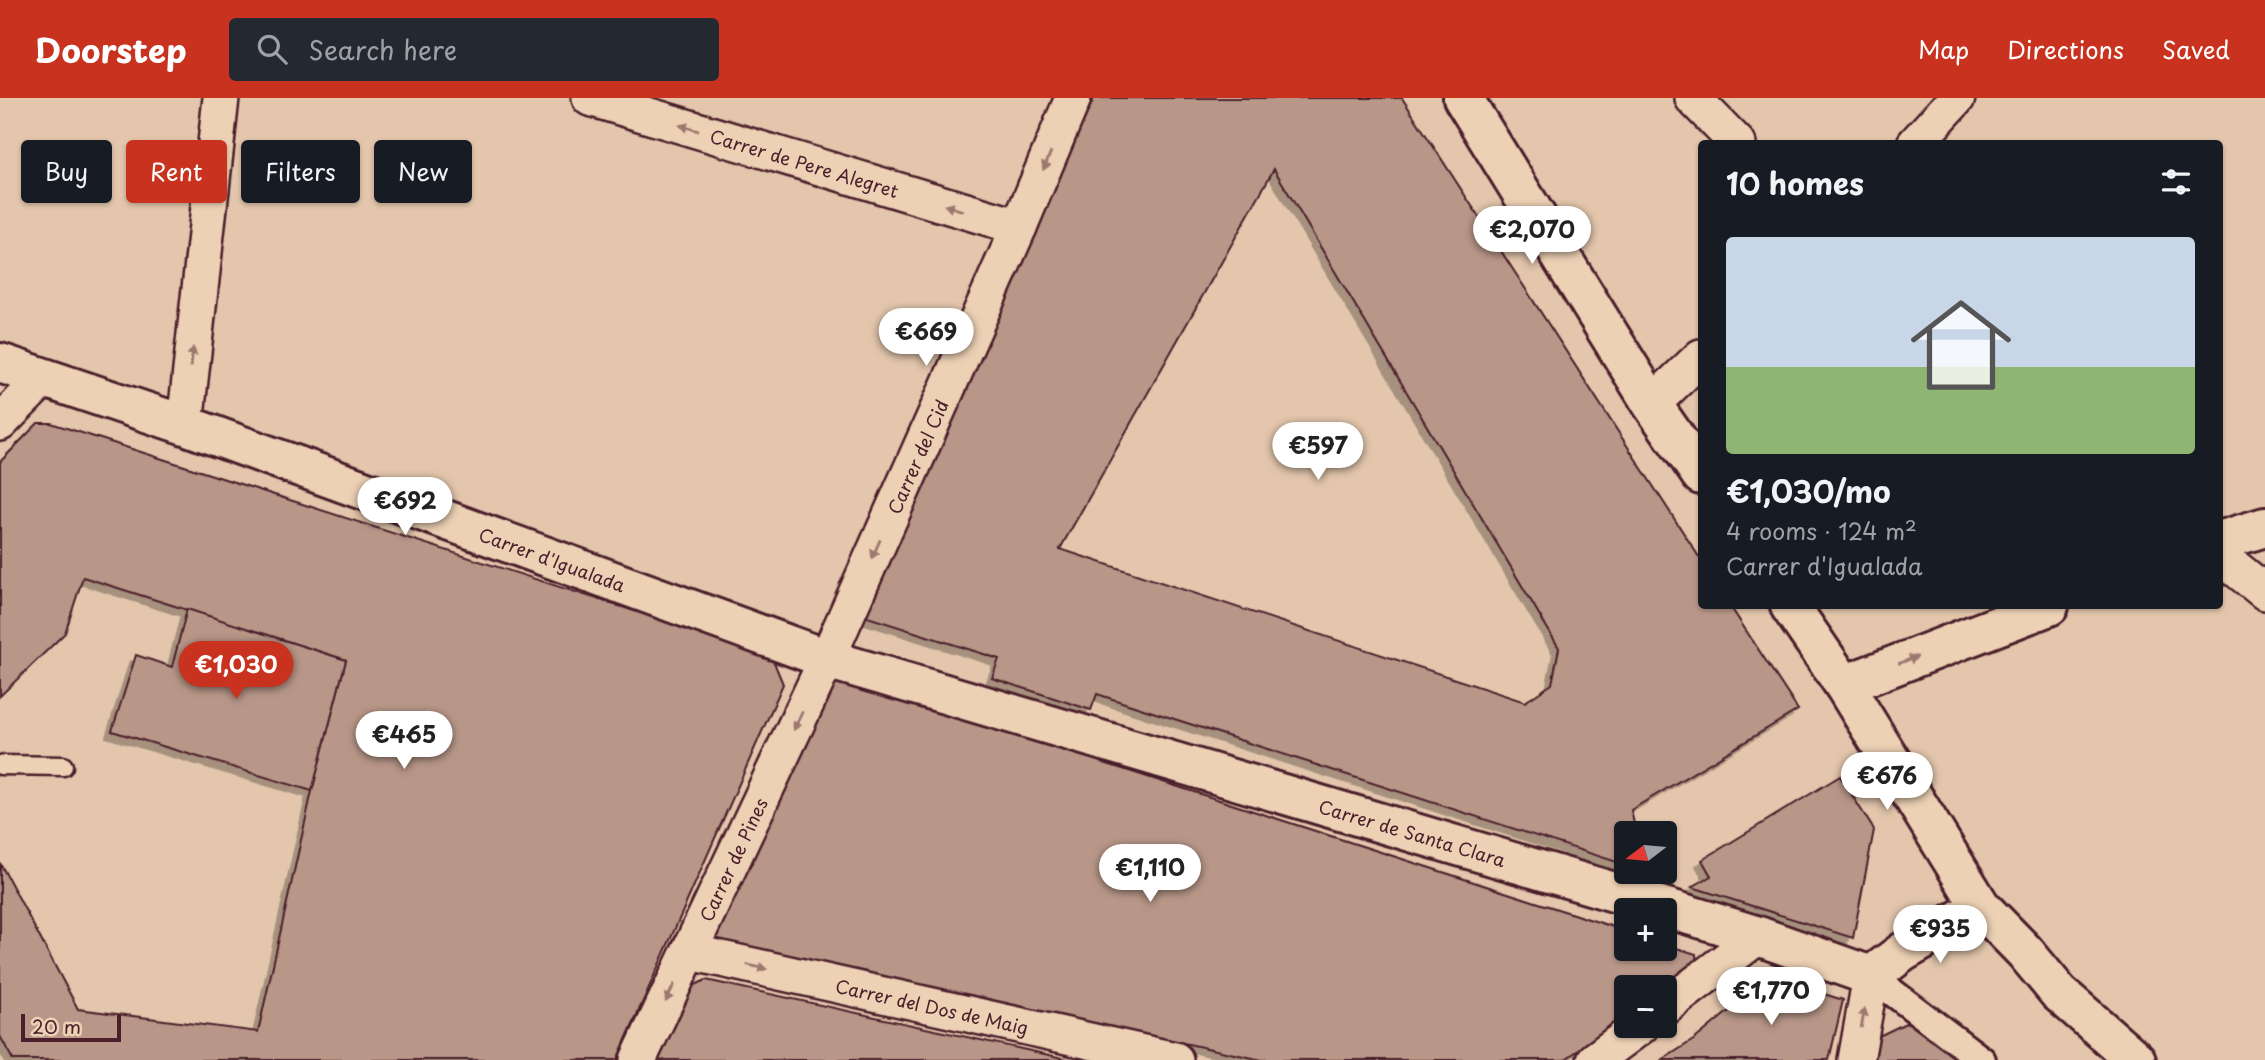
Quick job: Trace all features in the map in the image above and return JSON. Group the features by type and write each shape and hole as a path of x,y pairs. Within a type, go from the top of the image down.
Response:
{"street":[{"path":"185,425 220,98"},
{"name":"Carrer de Pere Alegret","path":"590,98 1019,227"},
{"name":"Carrer del Cid","path":"827,659 1019,227 1073,98"},
{"path":"1462,98 1652,404 1698,471"},
{"path":"1693,98 1734,140"},
{"path":"1919,140 1957,98"},
{"path":"1652,404 1698,360"},
{"name":"Carrer d'Igualada","path":"0,363 185,425 827,659"},
{"path":"0,423 46,377"},
{"path":"2223,540 2265,527"},
{"path":"2223,558 2265,592"},
{"path":"1792,609 1844,685 1981,907 2025,952 2059,993 2136,1060"},
{"path":"1844,685 2041,609"},
{"name":"Carrer de Santa Clara","path":"827,659 1758,936 1871,976"},
{"name":"Carrer de Pines","path":"638,1060 691,953 827,659"},
{"path":"1856,1060 1871,976 1903,952 1981,907"},
{"path":"1677,997 1758,936"},
{"name":"Carrer del Dos de Maig","path":"691,953 1175,1060"},
{"path":"1871,976 1982,1060"},
{"path":"1595,1060 1625,1038"}],"lane":[{"path":"0,765 63,766"}],"building":[{"path":"1094,98 1402,98 1698,555 1698,609 1732,609 1798,710 1631,810 1633,821 1614,821 1614,861 1097,694 1091,710 992,678 999,659 858,614","holes":["1274,169 1559,648 1552,684 1525,702 1060,549"]},
{"path":"38,423 51,423 771,655 783,684 617,1060 13,1060 0,1036 0,863 78,1009 258,1032 312,791 346,660 83,577 65,633 0,696 0,462"},
{"path":"187,609 346,660 312,791 112,731 136,655 172,667"},
{"path":"843,679 1614,927 1614,961 1677,961 1677,948 1696,954 1697,969 1677,980 1677,975 1614,975 1614,1026 1564,1060 1262,1060 707,940 818,691"},
{"path":"1840,776 1874,830 1853,938 1692,887 1711,876 1702,860"},
{"path":"1770,977 1843,1000 1829,1060 1662,1060 1695,1039"},
{"path":"706,980 1072,1060 654,1060 688,988"},
{"path":"1912,1020 1965,1060 1874,1060 1879,1036"}]}
